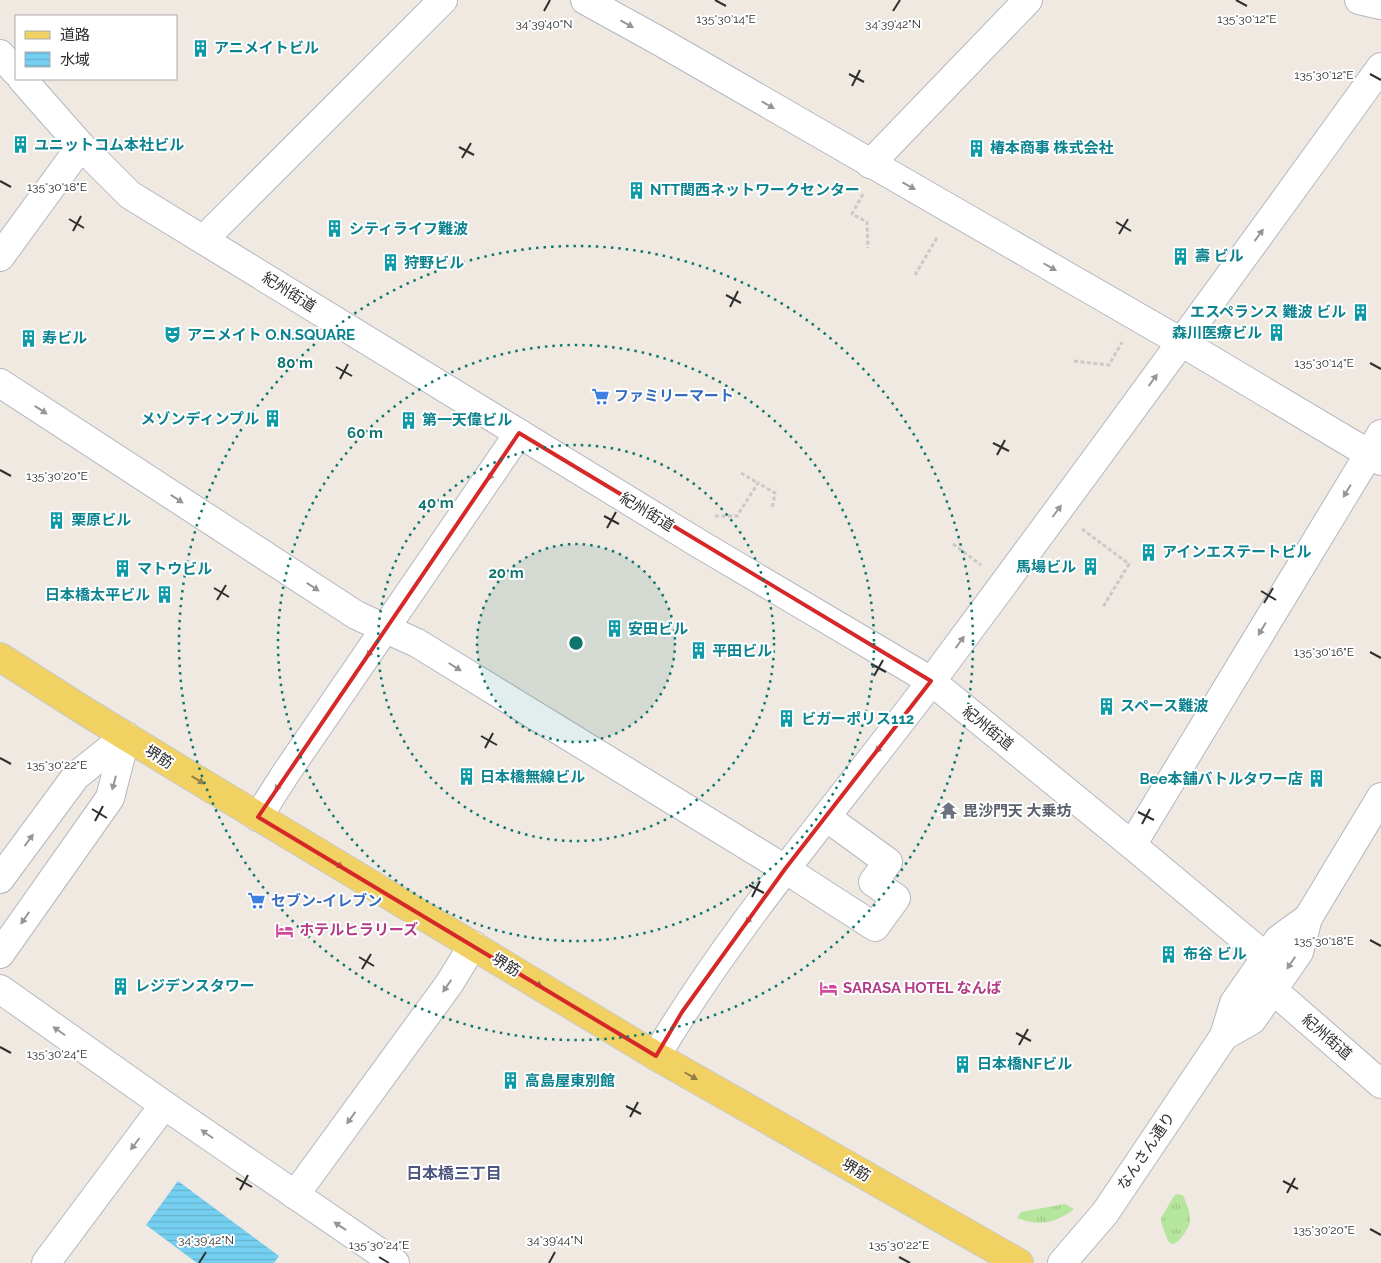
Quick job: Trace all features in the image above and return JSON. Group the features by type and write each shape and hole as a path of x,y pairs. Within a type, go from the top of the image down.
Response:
{"main road":[{"name":"堺筋","path":"0,657 258,817 656,1056 1019,1263"}],"street":[{"path":"204,239 443,0"},
{"path":"585,0 1181,342 1377,450 1132,845"},
{"path":"870,164 1028,0"},
{"path":"1359,0 1381,5"},
{"path":"0,54 15,71"},
{"path":"656,1056 682,1012 785,869 931,681 1381,67"},
{"name":"紀州街道","path":"23,80 81,146 130,195 698,543 931,681 1266,957"},
{"path":"4,242 81,146"},
{"path":"0,383 356,615 417,643 785,869 875,927 896,898 873,882 888,862 826,817"},
{"path":"258,817 519,434"},
{"path":"0,879 76,776 126,736"},
{"path":"0,954 110,798 126,736"},
{"name":"なんさん通り","path":"1224,1036 1252,1020 1299,952 1308,918 1381,797"},
{"name":"なんさん通り","path":"1062,1263 1105,1213 1224,1036 1234,1003 1266,957 1279,939 1308,918"},
{"path":"295,1195 449,984 473,945"},
{"path":"0,989 395,1263"},
{"name":"紀州街道","path":"1272,990 1381,1084"},
{"path":"46,1263 164,1104"}],"path":[{"path":"864,194 852,214 867,222 868,248"},
{"path":"915,275 941,231"},
{"path":"1074,361 1109,366 1124,338"},
{"path":"741,473 775,493 772,509"},
{"path":"715,516 737,516 758,483"},
{"path":"1057,511 1129,564 1103,607"}],"highlighted area":[{"path":"519,433 931,681 785,869 682,1012 656,1056 258,817"}],"green space":[{"path":"1177,1194 1184,1197 1190,1214 1190,1222 1178,1241 1171,1244 1162,1225 1161,1218"},
{"path":"1065,1204 1074,1209 1061,1218 1040,1223 1017,1218 1021,1212"}],"water":[{"path":"178,1181 279,1256 274,1263 197,1263 146,1225"}],"place":[{"name":"アニメイトビル","path":"200,48"},
{"name":"ユニットコム本社ビル","path":"20,145"},
{"name":"椿本商事 株式会社","path":"976,148"},
{"name":"NTT関西ネットワークセンター","path":"636,190"},
{"name":"シティライフ難波","path":"335,229"},
{"name":"壽 ビル","path":"1181,256"},
{"name":"狩野ビル","path":"390,263"},
{"name":"エスペランス 難波 ビル","path":"1360,312"},
{"name":"森川医療ビル","path":"1276,333"},
{"name":"アニメイト O.N.SQUARE","path":"173,335"},
{"name":"寿ビル","path":"28,338"},
{"name":"ファミリーマート","path":"600,396"},
{"name":"メゾンディンプル","path":"273,419"},
{"name":"第一天偉ビル","path":"408,420"},
{"name":"栗原ビル","path":"57,520"},
{"name":"アインエステートビル","path":"1148,552"},
{"name":"馬場ビル","path":"1090,567"},
{"name":"マトウビル","path":"123,569"},
{"name":"日本橋太平ビル","path":"164,595"},
{"name":"安田ビル","path":"614,629"},
{"name":"平田ビル","path":"698,651"},
{"name":"スペース難波","path":"1106,706"},
{"name":"ビガーポリス112","path":"787,719"},
{"name":"日本橋無線ビル","path":"466,777"},
{"name":"Bee本舗バトルタワー店","path":"1317,779"},
{"name":"毘沙門天 大乗坊","path":"949,811"},
{"name":"セブン-イレブン","path":"257,901"},
{"name":"ホテルヒラリーズ","path":"285,930"},
{"name":"布谷 ビル","path":"1169,954"},
{"name":"レジデンスタワー","path":"121,986"},
{"name":"SARASA HOTEL なんば","path":"829,988"},
{"name":"日本橋NFビル","path":"963,1064"},
{"name":"高島屋東別館","path":"511,1081"}],"district":[{"name":"日本橋三丁目","path":"454,1173"}]}
